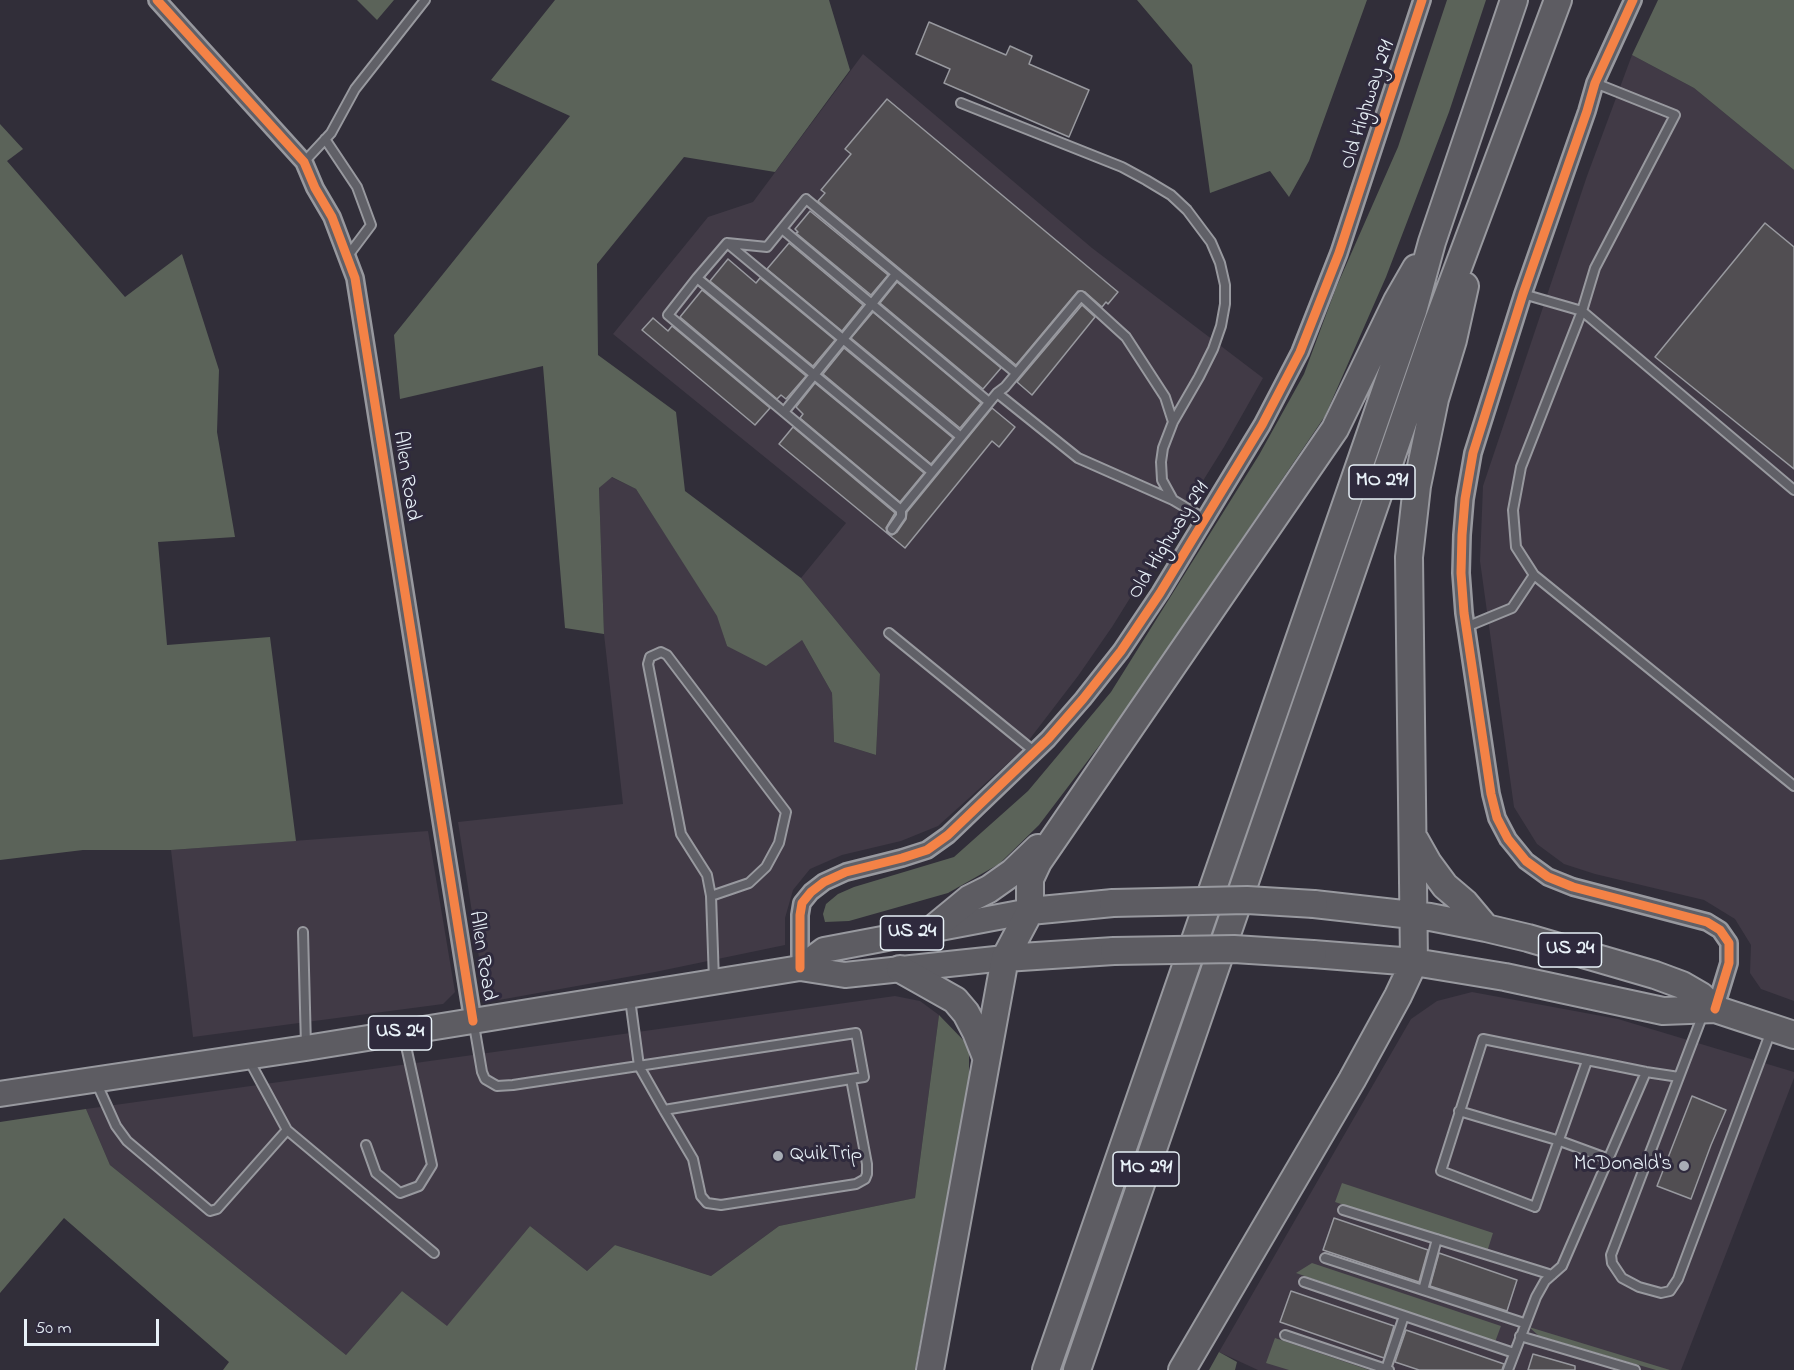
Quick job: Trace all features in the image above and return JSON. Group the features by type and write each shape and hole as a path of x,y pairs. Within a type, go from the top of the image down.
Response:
{"highway":[{"name":"MO 291","path":"1046,1370 1413,311 1432,242 1514,0"},
{"name":"MO 291","path":"1077,1370 1437,324 1558,0"},
{"path":"1182,1370 1352,1080 1414,962 1409,557 1416,486 1435,399 1453,340 1489,183"},
{"path":"930,1370 1005,958 1030,911 1030,879 1038,862 1335,429 1396,301 1432,242"},
{"path":"935,927 969,899 989,889 1013,872 1070,816"},
{"path":"1413,838 1445,886 1465,903 1486,928"},
{"name":"US 24","path":"1030,911 1113,903 1247,900 1314,904 1414,915 1486,928 1654,975 1682,985 1701,996 1710,1009"},
{"name":"US 24","path":"1005,958 1114,951 1234,949 1414,962 1569,989 1663,1011 1710,1009 1783,1031"},
{"path":"1387,1016 1419,988 1452,968"},
{"path":"900,969 955,1000 971,1022 986,1057"}],"main road":[{"name":"US 24","path":"800,968 824,950 935,927 1030,911"},
{"name":"US 24","path":"0,1094 306,1048 800,968 845,975 1005,958"}],"street":[{"name":"Allen Road","path":"157,0 304,162 315,188 332,217 355,278 473,1021"},
{"name":"Old Highway 291","path":"800,968 800,915 802,903 811,892 824,882 846,872 927,850 948,835 1035,752 1083,699 1121,651 1160,593 1262,425 1300,352 1339,253 1422,0"},
{"path":"1633,0 1595,83 1523,294 1473,453 1464,499 1461,573 1466,627 1491,794 1497,818 1508,839 1526,861 1548,877 1573,887 1707,922 1720,930 1729,943 1730,963 1710,1009"}],"lane":[{"path":"304,162 331,133 355,89 425,0"},
{"path":"1595,83 1675,115 1594,268 1582,311 1521,467 1513,510 1516,547 1534,575 1794,786"},
{"path":"961,103 1122,167 1171,195 1200,225 1211,242 1220,263 1225,285 1225,304 1221,326 1212,349 1173,422 1164,448 1162,480 1173,500"},
{"path":"325,139 357,187 371,225 347,257"},
{"path":"727,243 767,247 806,200 1016,373"},
{"path":"782,229 990,402"},
{"path":"727,243 668,315 901,510 902,516 892,529"},
{"path":"727,243 961,437"},
{"path":"784,412 896,274"},
{"path":"697,278 932,472"},
{"path":"1523,294 1582,311 1794,490"},
{"path":"901,510 1080,296 1126,337 1165,397 1173,422"},
{"path":"997,393 1078,458 1173,500 1205,519"},
{"path":"1466,627 1512,608 1534,575"},
{"path":"888,633 1035,752"},
{"path":"711,896 749,883 766,867 779,843 786,812 667,655 661,652 650,657 648,664 681,834 707,874 711,896 714,982"},
{"path":"303,932 306,1048"},
{"path":"629,995 639,1066 693,1159 701,1196 707,1203 721,1205 856,1184 865,1179 868,1168 851,1079"},
{"path":"1710,1009 1679,1077 1611,1255 1612,1263 1622,1278 1639,1287 1661,1293 1671,1291 1678,1279 1783,1031"},
{"path":"473,1021 482,1072 485,1079 497,1086 856,1033 864,1077 664,1110"},
{"path":"366,1145 375,1173 400,1193 419,1186 432,1165 403,1032"},
{"path":"1587,1061 1535,1207 1441,1171 1483,1039 1587,1061 1679,1077"},
{"path":"247,1057 287,1130 434,1253"},
{"path":"1511,1369 1524,1323 1545,1281 1562,1266 1646,1072"},
{"path":"95,1080 116,1126 127,1141 210,1211 217,1209 287,1130"},
{"path":"1459,1111 1610,1158"},
{"path":"1343,1210 1552,1275"},
{"path":"1423,1290 1437,1239"},
{"path":"1325,1258 1524,1323"},
{"path":"1304,1282 1514,1353"},
{"path":"1285,1335 1388,1370 1404,1316"},
{"path":"1520,1336 1635,1370"}],"shaded area":[{"path":"357,0 394,0 377,20"},
{"path":"555,0 829,0 850,70 775,172 684,157 597,264 598,355 676,412 685,491 801,578 880,674 876,755 834,742 832,693 802,640 766,666 727,646 717,616 636,489 612,477 599,488 604,634 565,628 543,366 400,399 394,335 570,116 491,80"},
{"path":"1137,0 1367,0 1309,161 1289,197 1270,171 1210,193 1192,65"},
{"path":"1447,0 1486,0 1449,112 1386,277 1325,416 1124,713 1039,825 999,864 948,893 849,921 825,922 823,914 826,904 838,894 854,887 954,857 1028,791 1111,692 1259,455 1304,374 1336,288 1398,147"},
{"path":"1658,0 1794,0 1794,170 1694,88 1632,55"},
{"path":"863,54 1092,248 1263,378 1224,447 1112,627 1078,676 1019,753 938,826 901,841 842,855 810,869 793,890 785,918 785,945 655,972 499,1000 484,990 458,822 623,804 604,634 599,488 611,477 636,489 718,616 727,646 802,640 832,693 834,742 876,755 880,674 801,578 846,523 613,334 708,217 753,202"},
{"path":"1632,55 1694,88 1794,170 1794,1001 1761,989 1750,973 1751,945 1735,919 1704,900 1595,874 1564,864 1537,844 1514,807 1480,561 1483,486 1587,176"},
{"path":"0,124 23,149 7,161 125,297 182,254 219,370 217,432 235,537 158,542 167,645 270,637 296,841 171,850 83,850 0,860"},
{"path":"428,831 455,992 443,1004 193,1037 171,850"},
{"path":"1472,992 1618,1019 1794,1072 1794,1078 1681,1370 1258,1370 1219,1352 1411,1019 1437,1001"},
{"path":"895,996 920,1001 939,1015 915,1198 779,1226 711,1276 615,1245 587,1271 530,1226 447,1327 402,1291 346,1355 110,1165 86,1109"},
{"path":"939,1015 969,1046 969,1078 915,1370 223,1370 229,1362 64,1218 0,1293 0,1122 86,1109 110,1165 346,1355 402,1291 447,1326 530,1226 587,1271 615,1245 711,1276 779,1226 915,1198"},
{"path":"1342,1183 1493,1233 1487,1252 1335,1202"},
{"path":"1312,1263 1501,1326 1495,1342 1296,1273"},
{"path":"1529,1327 1670,1370 1656,1370 1539,1336"},
{"path":"1275,1338 1369,1370 1289,1370 1266,1363"},
{"path":"1219,1352 1237,1362 1235,1370 1209,1370"}],"building":[{"path":"929,22 1006,55 1010,46 1032,56 1029,64 1089,90 1069,137 944,83 950,69 916,54"},
{"path":"887,99 1118,292 1108,304 1106,302 1102,307 1085,292 1078,291 1016,365 818,201 825,193 821,190 851,154 845,149"},
{"path":"810,211 888,275 871,295 796,233 798,232 795,229"},
{"path":"1765,223 1794,247 1794,469 1655,357"},
{"path":"789,243 863,305 842,331 767,269"},
{"path":"728,259 756,283 760,278 835,340 813,366 710,281"},
{"path":"897,282 1001,368 983,389 880,303"},
{"path":"702,290 806,376 786,399 781,395 777,399 680,317"},
{"path":"1082,305 1095,317 1032,395 1017,382"},
{"path":"873,312 981,403 960,428 851,338"},
{"path":"653,318 668,331 672,326 770,408 755,425 642,330"},
{"path":"844,348 953,438 931,464 823,374"},
{"path":"815,383 924,473 900,502 800,418 803,414 796,407"},
{"path":"992,408 1015,427 999,447 992,441 905,548 779,444 793,427 895,513 886,528 887,532 892,535 906,519 907,512"},
{"name":"McDonald's","path":"1692,1096 1726,1110 1691,1199 1657,1186"},
{"path":"1334,1218 1428,1250 1419,1282 1323,1250"},
{"path":"1439,1253 1517,1280 1507,1311 1430,1286"},
{"path":"1291,1291 1394,1326 1384,1358 1280,1322"},
{"path":"1406,1330 1504,1364 1502,1370 1419,1370 1395,1362"},
{"path":"1533,1354 1575,1366 1575,1370 1528,1370"}],"cycle path":[{"path":"157,0 304,162 315,188 332,217 355,278 473,1021"},
{"path":"800,968 800,915 802,903 811,892 824,882 846,872 927,850 948,835 1048,739 1121,651 1160,593 1262,425 1300,352 1339,253 1422,0"},
{"path":"1633,0 1595,83 1523,294 1473,453 1465,499 1462,535 1461,573 1464,613 1491,794 1497,818 1508,839 1526,861 1548,877 1573,887 1707,922 1720,930 1729,943 1729,963 1715,1009"}],"place":[{"name":"QuikTrip","path":"778,1156"},
{"name":"McDonald's","path":"1684,1166"}]}
